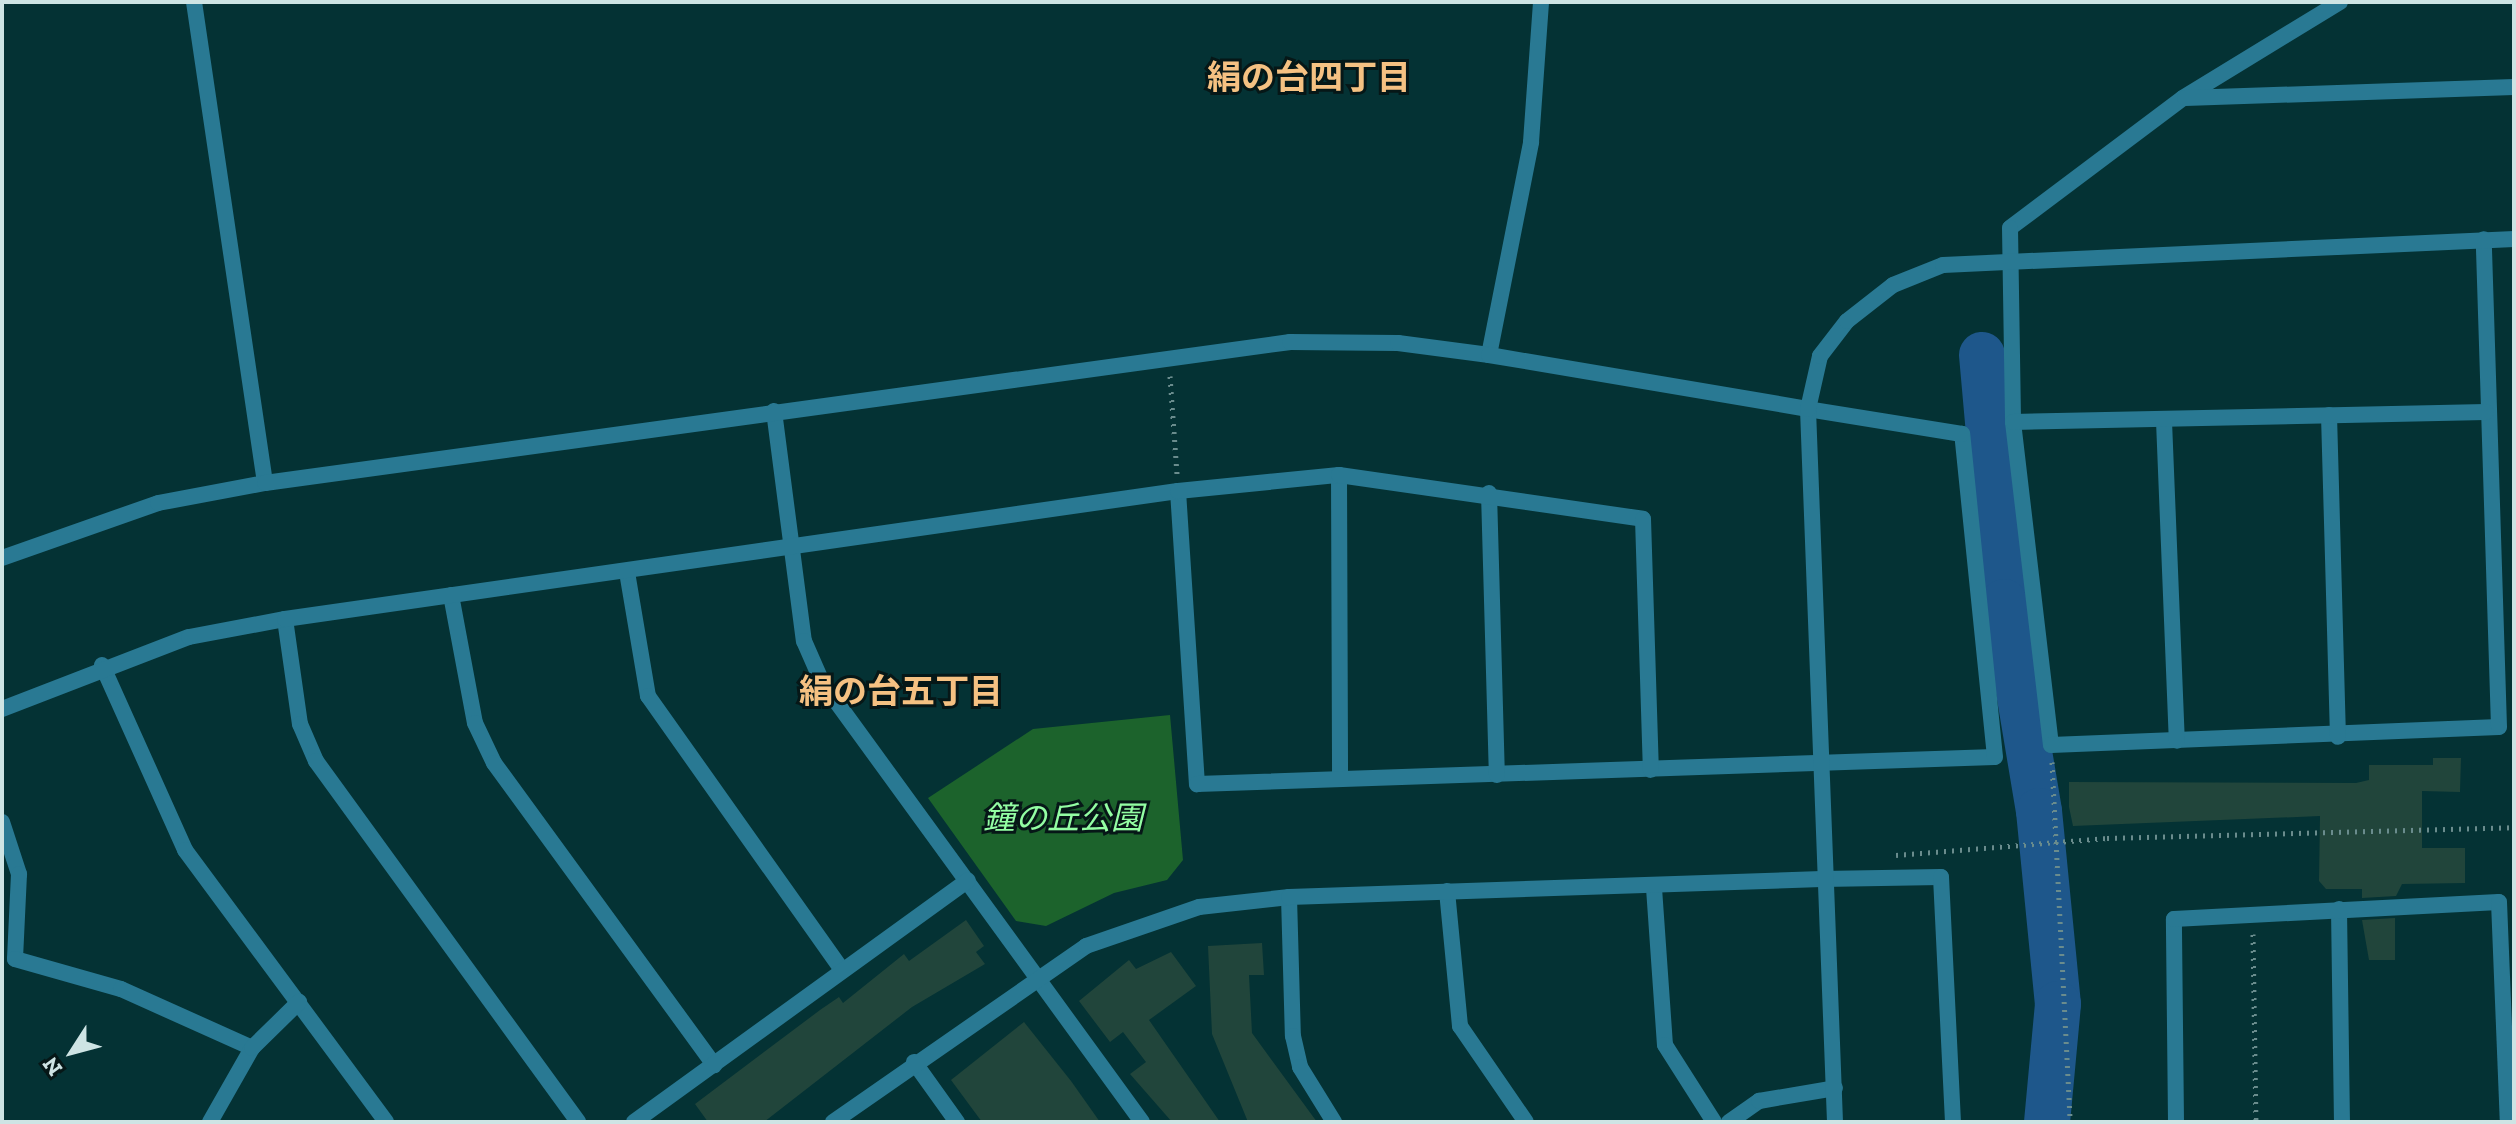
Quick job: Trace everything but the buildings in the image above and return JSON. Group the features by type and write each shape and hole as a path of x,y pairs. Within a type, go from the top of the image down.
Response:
{"street":[{"path":"194,2 265,483"},
{"path":"1489,355 1531,142 1541,2"},
{"path":"2340,2 2183,98 2010,228 2008,257 2013,422 2051,745 2338,737 2499,727 2486,412 2484,239"},
{"path":"2183,98 2514,87"},
{"path":"1835,1122 1817,764 1808,409 1820,356 1847,321 1893,285 1943,265 2008,257 2514,239"},
{"path":"2,558 158,503 265,483 1169,356 1290,342 1398,343 1489,355 1962,434 1995,757 1197,784 1178,491"},
{"path":"774,411 804,641 822,682 1142,1122"},
{"path":"2013,422 2486,412"},
{"path":"2329,415 2338,737"},
{"path":"2164,421 2177,741"},
{"path":"1339,475 1340,779"},
{"path":"2,709 102,665 189,637 285,619 793,549 1178,491 1339,475 1489,493 1643,519 1651,770"},
{"path":"1489,493 1497,775"},
{"path":"627,572 648,696 842,970"},
{"path":"451,595 475,723 494,763 714,1065"},
{"path":"285,619 300,724 316,761 578,1122"},
{"path":"102,665 185,850 386,1122"},
{"path":"2,822 19,874 8,958 121,989 252,1048"},
{"path":"833,1122 1038,975 1139,923 1199,907 1289,897 1941,877 1953,1122"},
{"path":"634,1122 968,880"},
{"path":"1654,888 1665,1045 1714,1122"},
{"path":"1447,891 1460,1026 1526,1122"},
{"path":"1289,897 1293,1036 1300,1067 1334,1122"},
{"path":"2176,1122 2174,919 2499,902 2511,1074 2508,1122"},
{"path":"2339,909 2342,1122"},
{"path":"210,1122 252,1048 299,1002"},
{"path":"914,1062 957,1122"},
{"path":"1729,1122 1759,1101 1835,1088"}],"path":[{"path":"1169,356 1178,491"},
{"path":"2051,745 2053,844 2070,1122"},
{"path":"1881,856 2053,844 2514,827"},
{"path":"2253,913 2256,1122"}],"green space":[{"name":"鐘の丘公園","path":"1170,715 1183,860 1167,880 1114,893 1046,926 1016,921 928,798 1033,729"}],"waterway":[{"path":"1982,355 2004,602 2039,811 2058,1004 2047,1122"}],"district":[{"name":"絹の台四丁目","path":"1309,78"},
{"name":"絹の台五丁目","path":"901,692"}]}
